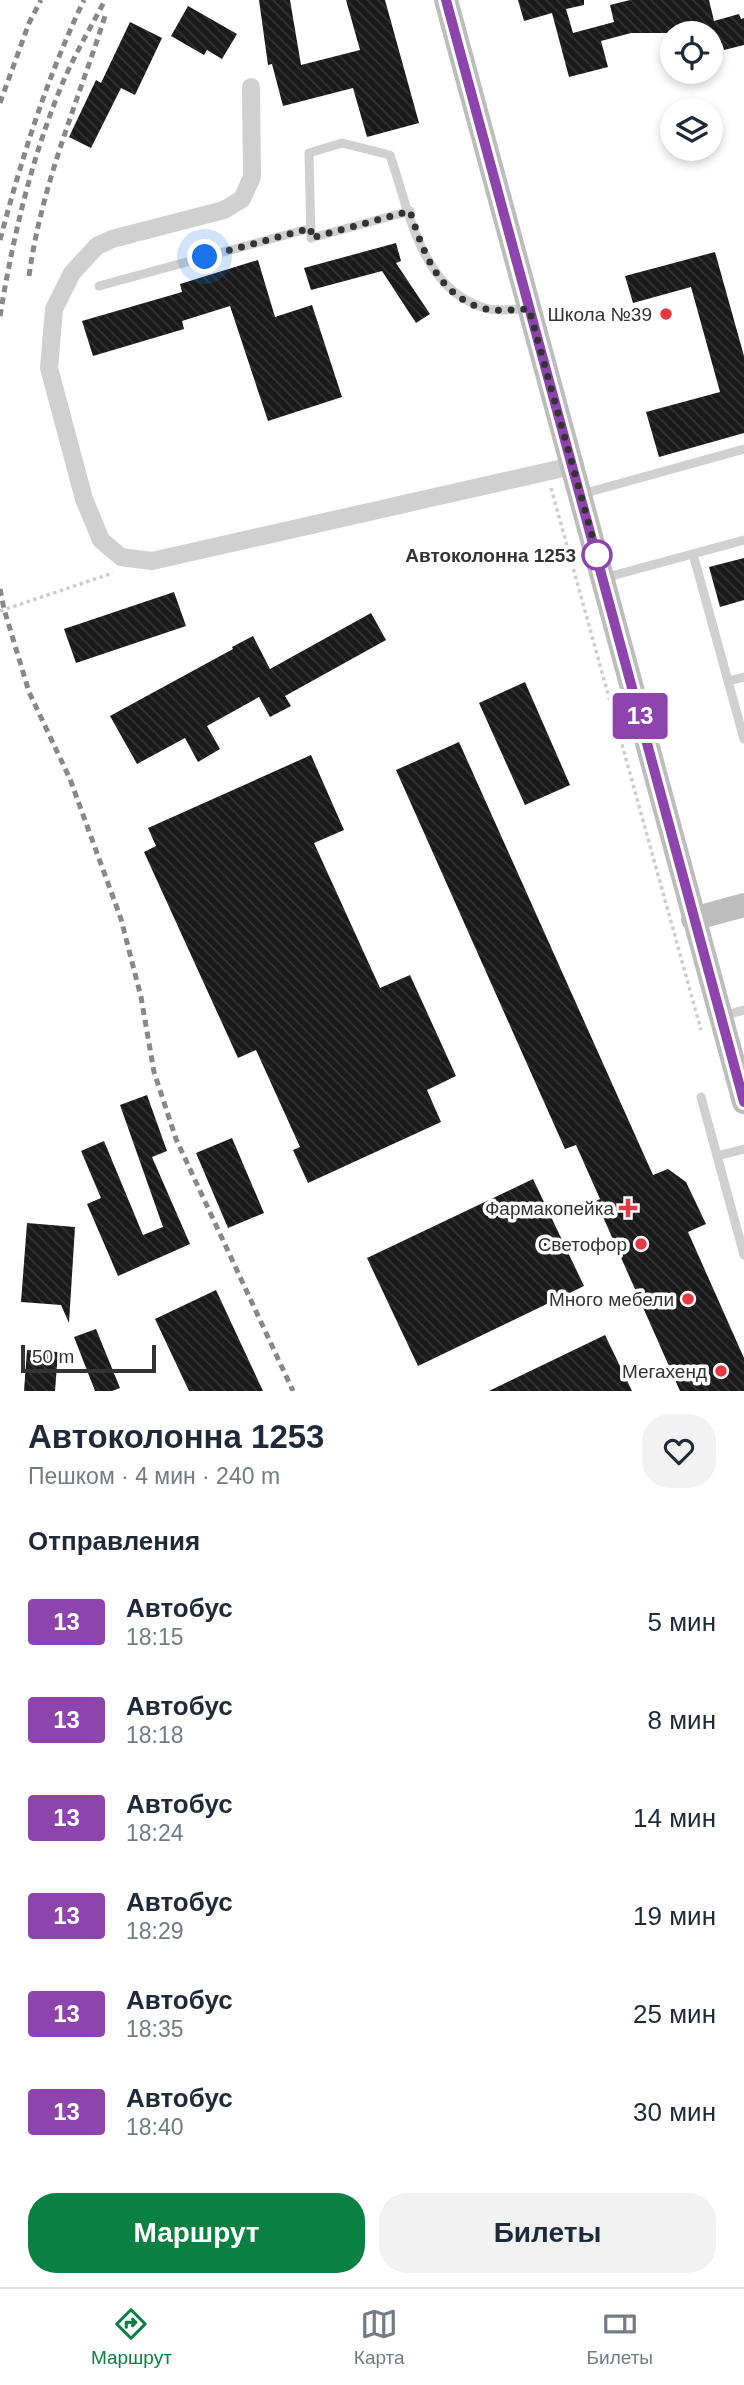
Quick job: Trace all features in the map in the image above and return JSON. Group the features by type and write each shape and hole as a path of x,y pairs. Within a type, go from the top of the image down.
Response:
{"main road":[{"path":"446,0 744,1102"},
{"path":"693,919 744,905"}],"street":[{"path":"251,87 252,177 242,199 224,210 112,239 97,246 72,273 54,309 49,368 84,499 101,541 121,556 152,561 572,466"}],"lane":[{"path":"410,211 311,238 309,153 342,143 390,155 410,211 424,255 437,275 459,297 487,309 529,309"},
{"path":"99,286 311,228"},
{"path":"580,494 744,449"},
{"path":"604,578 744,540"},
{"path":"693,554 744,739"},
{"path":"728,681 744,677"},
{"path":"701,1097 744,1255"},
{"path":"717,1156 744,1149"}],"path":[{"path":"547,472 722,1019"},
{"path":"0,611 115,573"}],"building":[{"path":"259,0 290,0 301,65 360,50 346,0 385,0 419,123 367,137 353,88 283,106 272,64 268,65"},
{"path":"518,0 584,0 584,5 566,9 573,33 614,22 610,5 630,0 709,0 714,21 660,21 660,33 631,33 601,41 608,67 569,77 552,13 524,21"},
{"path":"188,6 237,34 222,59 207,50 204,55 171,36"},
{"path":"739,14 741,19 744,18 744,45 724,50 723,21 714,21"},
{"path":"130,22 162,38 135,95 121,88 91,148 69,137 96,80 101,83"},
{"path":"396,243 401,261 396,263 430,314 416,323 382,271 311,290 304,268"},
{"path":"715,252 744,356 744,433 659,457 646,412 720,392 691,287 633,303 625,276"},
{"path":"258,260 275,317 312,305 342,397 268,421 230,306 182,321 184,329 93,356 82,321 182,292 180,284"},
{"path":"744,558 744,600 720,607 709,567"},
{"path":"174,592 186,626 76,663 64,629"},
{"path":"371,613 386,640 285,696 291,706 270,717 259,697 207,726 220,749 198,762 185,738 137,764 110,716 253,636 270,669"},
{"path":"525,682 570,785 525,805 479,703"},
{"path":"459,742 653,1175 668,1169 686,1182 706,1224 688,1232 744,1358 744,1391 680,1391 596,1201 600,1199 576,1145 565,1149 396,770"},
{"path":"311,755 344,830 314,843 380,988 410,975 456,1076 427,1090 441,1122 308,1183 293,1150 300,1147 256,1050 238,1058 144,852 156,846 148,828"},
{"path":"147,1095 167,1151 152,1157 190,1244 118,1276 87,1204 101,1198 81,1151 104,1141 143,1235 163,1227 120,1105"},
{"path":"232,1138 264,1213 228,1228 196,1153"},
{"path":"533,1179 584,1286 418,1366 367,1258"},
{"path":"27,1223 75,1227 69,1323 61,1305 21,1302"},
{"path":"216,1290 263,1391 189,1391 155,1319"},
{"path":"96,1329 120,1388 112,1391 95,1391 74,1337"},
{"path":"605,1335 632,1391 489,1391"},
{"path":"27,1350 58,1352 55,1391 24,1391"}],"railway":[{"path":"0,103 29,23 41,0"},
{"path":"0,240 36,118 58,58 84,0"},
{"path":"0,316 17,228 41,142 66,76 105,0"},
{"path":"29,276 52,175 106,13"},
{"path":"0,589 29,692 70,779 121,919 141,997 154,1072 176,1139 293,1391"}],"bus line":[{"name":"13","path":"446,0 744,1102"}],"place":[{"name":"Школа №39","path":"666,314"},
{"name":"Автоколонна 1253","path":"597,555"},
{"name":"Фармакопейка","path":"628,1208"},
{"name":"Светофор","path":"641,1244"},
{"name":"Много мебели","path":"688,1299"},
{"name":"Мегахенд","path":"721,1371"}],"route":[{"path":"205,257 311,228 311,238 410,211 424,255 437,275 459,297 487,309 529,309 598,557 597,555"}]}
